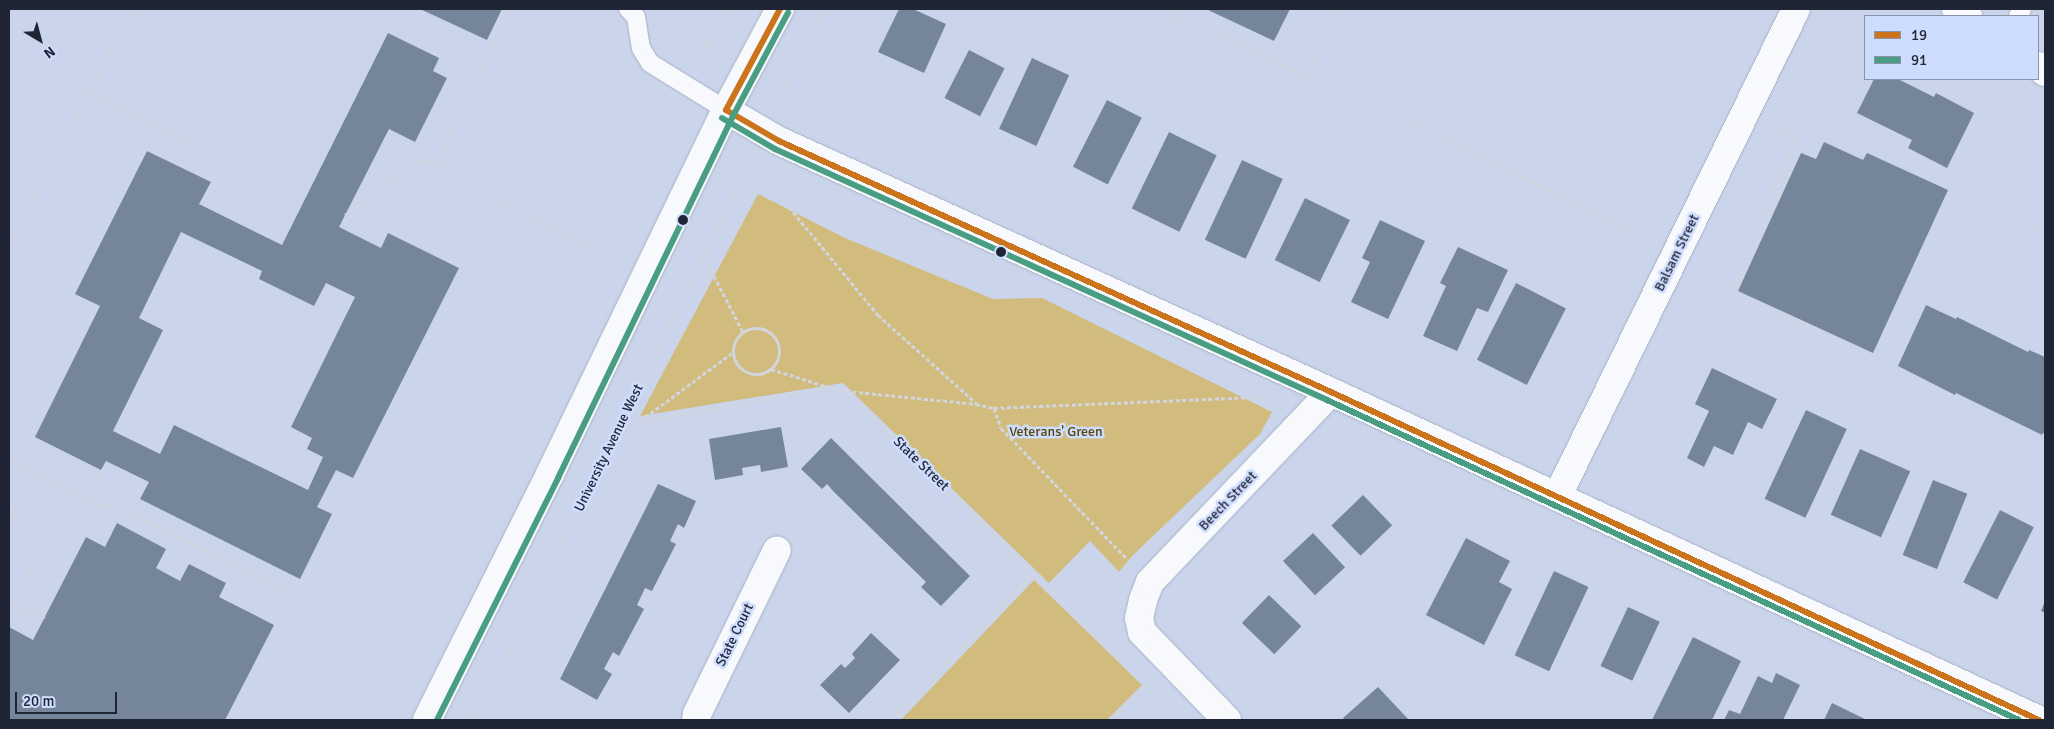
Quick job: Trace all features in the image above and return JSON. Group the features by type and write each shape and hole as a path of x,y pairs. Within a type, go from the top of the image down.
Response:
{"street":[{"path":"427,720 550,474 726,110 780,9"},
{"name":"Balsam Street","path":"1557,497 1796,9"},
{"path":"726,110 779,141 1331,392 2039,720"},
{"name":"Beech Street","path":"1227,720 1154,647 1142,632 1139,618 1150,582 1331,392"},
{"name":"State Court","path":"696,720 697,714 777,550"}],"lane":[{"path":"628,9 636,17 641,48 650,63 726,110"}],"path":[{"path":"9,246 132,9"},
{"path":"436,165 512,9"},
{"path":"708,43 724,9"},
{"path":"786,87 825,9"},
{"path":"1176,9 1173,16 1308,75 1636,231"},
{"path":"1308,75 1340,9"},
{"path":"90,91 230,160"},
{"path":"1780,194 1772,191 1797,138"},
{"path":"345,215 423,158 591,246"},
{"path":"935,167 938,159"},
{"path":"1793,165 1733,295 1814,332"},
{"name":"University Avenue West","path":"474,720 744,175"},
{"path":"974,186 978,178"},
{"path":"789,207 878,315 976,404"},
{"path":"1754,208 1770,215"},
{"path":"2023,221 2045,231"},
{"path":"711,270 743,332"},
{"path":"1719,279 1737,287"},
{"path":"758,328 772,334 777,341 779,356 771,369 765,373 750,375 738,367 732,354 735,341 743,332 758,328"},
{"path":"732,354 638,423 829,387"},
{"path":"771,369 846,391 976,404 994,408 1264,397"},
{"name":"State Street","path":"846,391 1126,665"},
{"path":"994,408 1001,428 1128,559"},
{"path":"9,458 92,500 152,523 392,648"},
{"path":"92,500 101,470"},
{"path":"9,498 44,618 9,601"},
{"path":"892,720 1033,574"},
{"path":"1112,720 1147,685 1140,678"}],"green space":[{"name":"Veterans' Green","path":"758,194 845,238 993,299 1042,298 1272,412 1260,434 1132,556 1119,572 1090,541 1049,583 843,383 640,416"},
{"path":"1034,580 1142,685 1107,720 901,720"}],"building":[{"path":"420,9 502,9 487,40"},
{"path":"899,9 913,9 946,24 924,73 878,52"},
{"path":"1206,9 1290,9 1274,41"},
{"path":"388,33 439,58 433,71 447,78 415,142 389,129 339,227 381,248 388,233 459,268 353,478 336,470 317,507 332,514 300,579 140,499 149,482 106,461 101,470 35,437 100,306 75,294 147,151 211,182 199,204 282,245","holes":["181,232 262,271 259,279 314,306 326,283 355,297 291,427 312,438 307,449 323,457 308,490 174,425 160,454 113,431 163,330 139,318"]},
{"path":"969,50 1005,68 980,116 944,98"},
{"path":"1032,58 1069,75 1036,146 999,129"},
{"path":"1874,80 1900,80 1934,97 1936,93 1974,113 1947,168 1908,148 1912,140 1857,113"},
{"path":"1107,100 1142,118 1108,185 1073,167"},
{"path":"1169,132 1217,155 1179,232 1132,208"},
{"path":"1824,142 1863,160 1867,153 1948,190 1873,353 1738,291 1801,153 1816,159"},
{"path":"1242,160 1283,179 1246,259 1205,240"},
{"path":"1305,198 1350,220 1320,282 1275,260"},
{"path":"1380,220 1425,241 1388,319 1351,302 1370,262 1362,258"},
{"path":"1458,247 1508,270 1488,312 1477,308 1457,351 1423,336 1446,286 1440,283"},
{"path":"1516,283 1566,308 1527,385 1477,360"},
{"path":"1926,305 1956,319 1957,317 2028,352 2029,350 2045,357 2045,434 2043,433 2042,435 1956,393 1955,395 1898,366"},
{"path":"1712,368 1777,399 1762,429 1748,422 1733,455 1714,446 1704,467 1687,458 1709,411 1695,404"},
{"path":"1806,410 1847,429 1805,518 1765,499"},
{"path":"781,427 788,467 761,472 760,465 742,468 743,475 715,480 709,439"},
{"path":"831,438 970,576 941,606 921,587 926,582 827,484 822,489 801,469"},
{"path":"1860,449 1910,471 1881,537 1831,515"},
{"path":"1933,480 1967,494 1937,569 1903,555"},
{"path":"658,484 696,501 684,528 678,524 670,541 676,544 652,591 645,588 637,605 644,609 619,656 613,652 604,669 612,674 597,700 560,679"},
{"path":"1363,495 1392,525 1361,556 1331,526"},
{"path":"2000,510 2034,527 1997,599 1963,582"},
{"path":"117,523 166,549 156,568 180,581 189,564 226,583 219,597 274,625 225,720 9,720 9,627 33,640 86,537 105,547"},
{"path":"1313,533 1345,567 1315,595 1283,561"},
{"path":"1466,538 1510,561 1499,582 1512,589 1484,645 1426,615"},
{"path":"1554,571 1588,587 1549,671 1515,655"},
{"path":"1269,595 1301,626 1274,654 1242,623"},
{"path":"2045,601 2045,613 2041,611"},
{"path":"1628,607 1660,622 1632,681 1601,666"},
{"path":"871,633 900,660 849,713 820,685 841,664 845,668 855,658 852,654"},
{"path":"1693,637 1741,661 1712,720 1652,720"},
{"path":"1776,673 1800,685 1783,720 1724,720 1729,710 1740,714 1758,676 1772,683"},
{"path":"1378,687 1409,720 1345,720 1343,718"},
{"path":"1832,703 1867,720 1824,720"}],"transit line":[{"name":"19","path":"726,110 780,9"},
{"name":"91","path":"437,720 558,478 734,114 788,13"},
{"name":"19","path":"726,110 779,141 1331,392 2039,720"},
{"name":"91","path":"722,118 775,149 1327,400 2019,720"}]}
